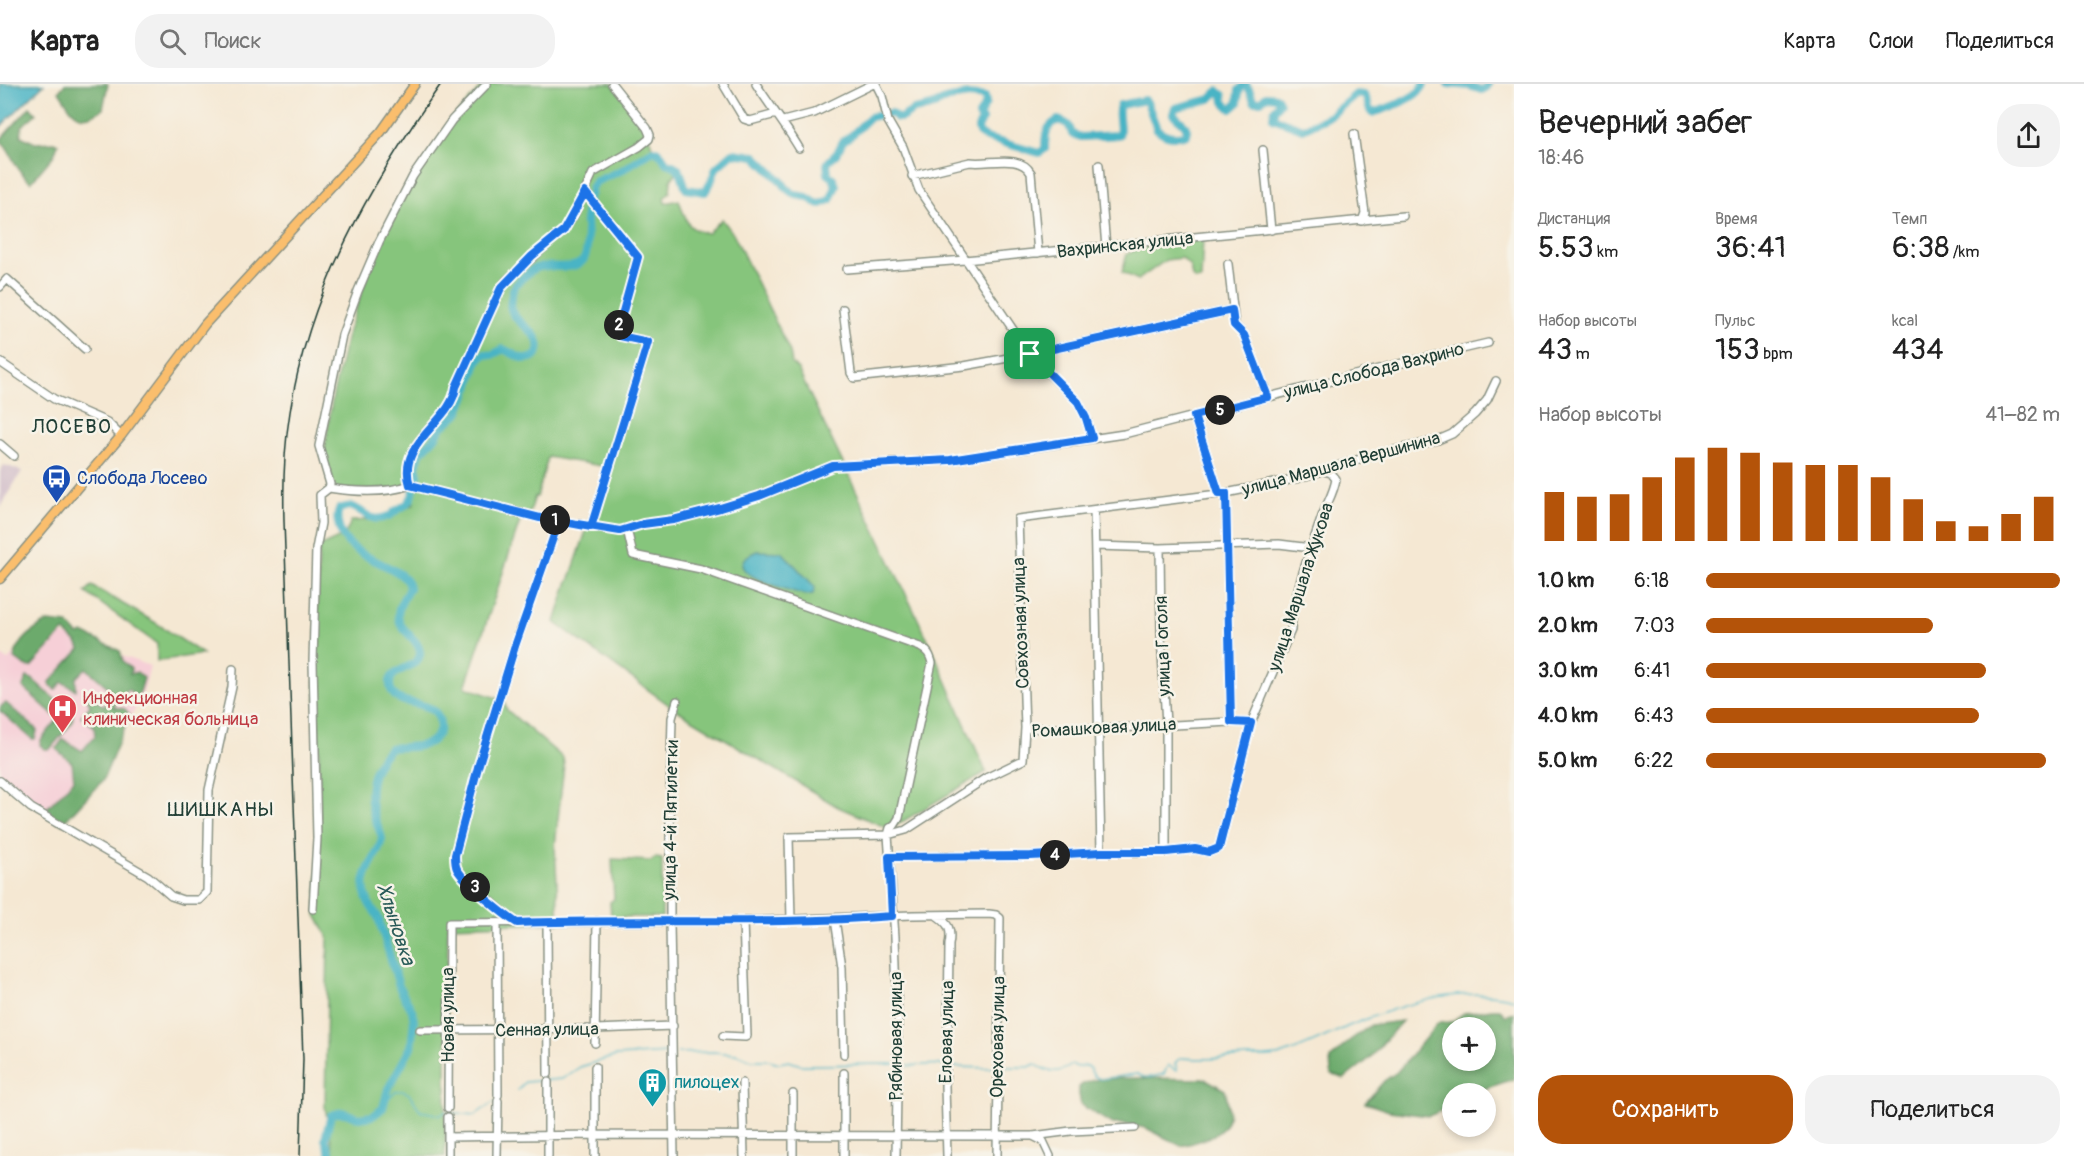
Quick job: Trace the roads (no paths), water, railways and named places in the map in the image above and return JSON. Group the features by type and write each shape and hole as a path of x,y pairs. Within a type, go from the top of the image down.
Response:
{"main road":[{"path":"0,579 122,436 205,324 381,132 415,84"}],"street":[{"path":"313,909 317,838 316,722 313,680 316,549 321,523 320,495 329,488 330,482 319,446 342,335 379,242 413,176 452,120 487,84"},
{"path":"329,488 360,491 415,486 408,468 415,448 454,399 456,387 501,288 532,256 564,230 593,173 639,147 650,135 637,114 612,84"},
{"path":"723,84 744,119 750,121 776,114"},
{"path":"756,84 799,148"},
{"path":"783,121 814,113 875,84 882,96 886,114 903,147 919,190 1030,354 1078,402 1092,438"},
{"path":"1354,134 1365,213 1362,221"},
{"path":"1263,150 1271,230"},
{"path":"912,176 970,162 993,161 1024,165 1031,173 1038,253"},
{"path":"1099,165 1106,247"},
{"path":"585,192 638,257 617,333 620,336 648,342 591,527"},
{"name":"Вахринская улица","path":"847,269 1106,247 1403,216"},
{"path":"1228,264 1234,325 1244,335 1268,397"},
{"path":"0,287 7,279 85,349"},
{"path":"843,309 851,373 854,378 964,366 1232,310"},
{"name":"улица Слобода Вахрино","path":"415,486 530,516 610,531 627,529 643,524 673,520 740,502 833,466 950,460 1124,434 1488,343"},
{"path":"0,362 54,399 107,422 122,436"},
{"name":"улица Маршала Вершинина","path":"1018,519 1222,493 1299,478 1372,455 1438,440 1452,434 1481,407 1496,381"},
{"path":"1194,416 1222,493 1228,545 1231,722"},
{"path":"0,444 14,456"},
{"name":"улица Маршала Жукова","path":"1166,852 1195,849 1209,852 1219,848 1251,723 1291,630 1291,616 1311,548 1324,511 1334,492 1336,479 1331,472 1324,471"},
{"path":"1094,510 1101,852"},
{"name":"Совхозная улица","path":"1018,519 1025,728"},
{"path":"517,923 493,904 456,867 455,855 487,737 515,646 559,521"},
{"path":"627,529 633,555 701,569 920,647 928,652 932,663 899,818 890,828 888,835"},
{"path":"1096,546 1160,548 1279,543 1311,548"},
{"name":"улица Гоголя","path":"1160,548 1161,635 1166,725 1166,852"},
{"path":"0,781 31,808 148,876 171,896 183,900 199,900 207,892 209,790 232,687 233,669"},
{"name":"улица 4-й Пятилетки","path":"674,1156 670,921 672,718 677,701"},
{"name":"Ромашковая улица","path":"791,920 789,837 888,835 906,830 986,778 1023,760 1025,728 1098,729 1251,723"},
{"name":"Рябиновая улица","path":"888,835 897,1011 896,1156"},
{"path":"889,857 1166,852"},
{"name":"Ореховая улица","path":"936,915 989,914 1000,918 997,1156"},
{"path":"497,1156 497,923 743,921 936,915"},
{"name":"Еловая улица","path":"936,915 949,925 951,931 946,1066 947,1156"},
{"path":"835,919 842,967 844,1054"},
{"path":"595,1043 597,921"},
{"path":"723,1036 747,1036 743,921"},
{"path":"547,922 548,1156"},
{"name":"Новая улица","path":"448,1108 449,923 497,923"},
{"name":"Сенная улица","path":"420,1030 673,1026"},
{"path":"595,1067 595,1156"},
{"path":"844,1073 844,1156"},
{"path":"742,1083 744,1156"},
{"path":"793,1094 793,1156"},
{"path":"448,1117 448,1156"},
{"path":"448,1137 1033,1136 1071,1131 1135,1128"},
{"path":"1033,1136 1043,1141 1050,1156"}],"water":[{"path":"0,84 44,84 0,127"},
{"path":"757,551 782,552 815,587 813,594 805,595 784,589 757,579 747,572 742,566 745,558"}],"waterway":[{"name":"Хлыновка","path":"591,193 595,182 622,170 653,150 658,152 666,163 678,169 686,189 705,192 716,168 733,153 755,156 795,195 807,197 821,204 830,200 836,186 833,178 828,174 828,162 837,153 843,141 870,117 891,113 901,118 914,110 932,106 949,98 969,95 985,97 986,103 979,116 982,120 978,128 979,133 986,138 1039,153 1045,149 1048,129 1058,120 1068,125 1072,134 1081,137 1119,135 1120,105 1145,100 1157,129 1171,136 1186,135 1185,125 1173,114 1175,108 1210,99 1218,91 1231,109 1238,103 1239,90 1245,84 1254,101 1261,101 1266,96 1277,97 1280,103 1274,110 1273,118 1303,129 1330,116 1356,94 1364,95 1372,113 1410,98 1424,84"},
{"name":"Хлыновка","path":"1448,84 1482,90 1488,84"},
{"name":"Хлыновка","path":"469,388 477,362 484,354 492,355 503,349 525,359 537,354 539,346 537,340 511,309 513,290 518,282 535,269 575,266 584,259 587,246 586,215 589,199"},
{"name":"Хлыновка","path":"415,484 418,475 416,466 420,453 441,428 458,413 467,393"},
{"name":"Хлыновка","path":"331,1156 325,1139 331,1115 342,1112 359,1118 373,1116 383,1108 388,1089 411,1047 414,1021 412,1010 400,989 378,917 365,892 364,884 368,869 382,839 370,797 374,771 390,748 429,743 437,735 440,727 439,717 434,711 428,707 403,701 392,692 390,684 396,673 415,663 420,652 398,616 409,588 406,580 351,546 343,536 338,523 338,514 339,509 350,506 373,518 383,518 409,502 414,489"},
{"path":"1001,1067 1029,1067 1035,1064 1054,1071 1063,1070 1072,1065 1088,1066 1094,1076 1100,1079 1137,1074 1151,1077 1164,1074 1168,1065 1177,1070 1175,1063 1180,1058 1214,1059 1281,1055 1368,1018 1430,999 1472,994 1514,999"},
{"path":"518,1090 525,1082 562,1079 580,1067 616,1056 669,1053"},
{"path":"678,1053 736,1054 752,1060 769,1060 779,1063 789,1061 801,1065 895,1064"},
{"path":"900,1065 943,1065"},
{"path":"950,1067 996,1068"},
{"path":"385,1102 396,1091 401,1091 409,1094 421,1111 440,1115 445,1112 475,1115 495,1101"}],"railway":[{"path":"300,1156 303,1059 284,507 284,466 288,426 299,367 312,323 346,239 367,199 441,84"}],"place":[{"name":"Слобода Лосево","path":"56,504"},
{"name":"Инфекционная клиническая больница","path":"62,734"},
{"name":"пилоцех","path":"653,1108"}],"district":[{"name":"ЛОСЕВО","path":"72,426"},
{"name":"ШИШКАНЫ","path":"221,809"}]}
